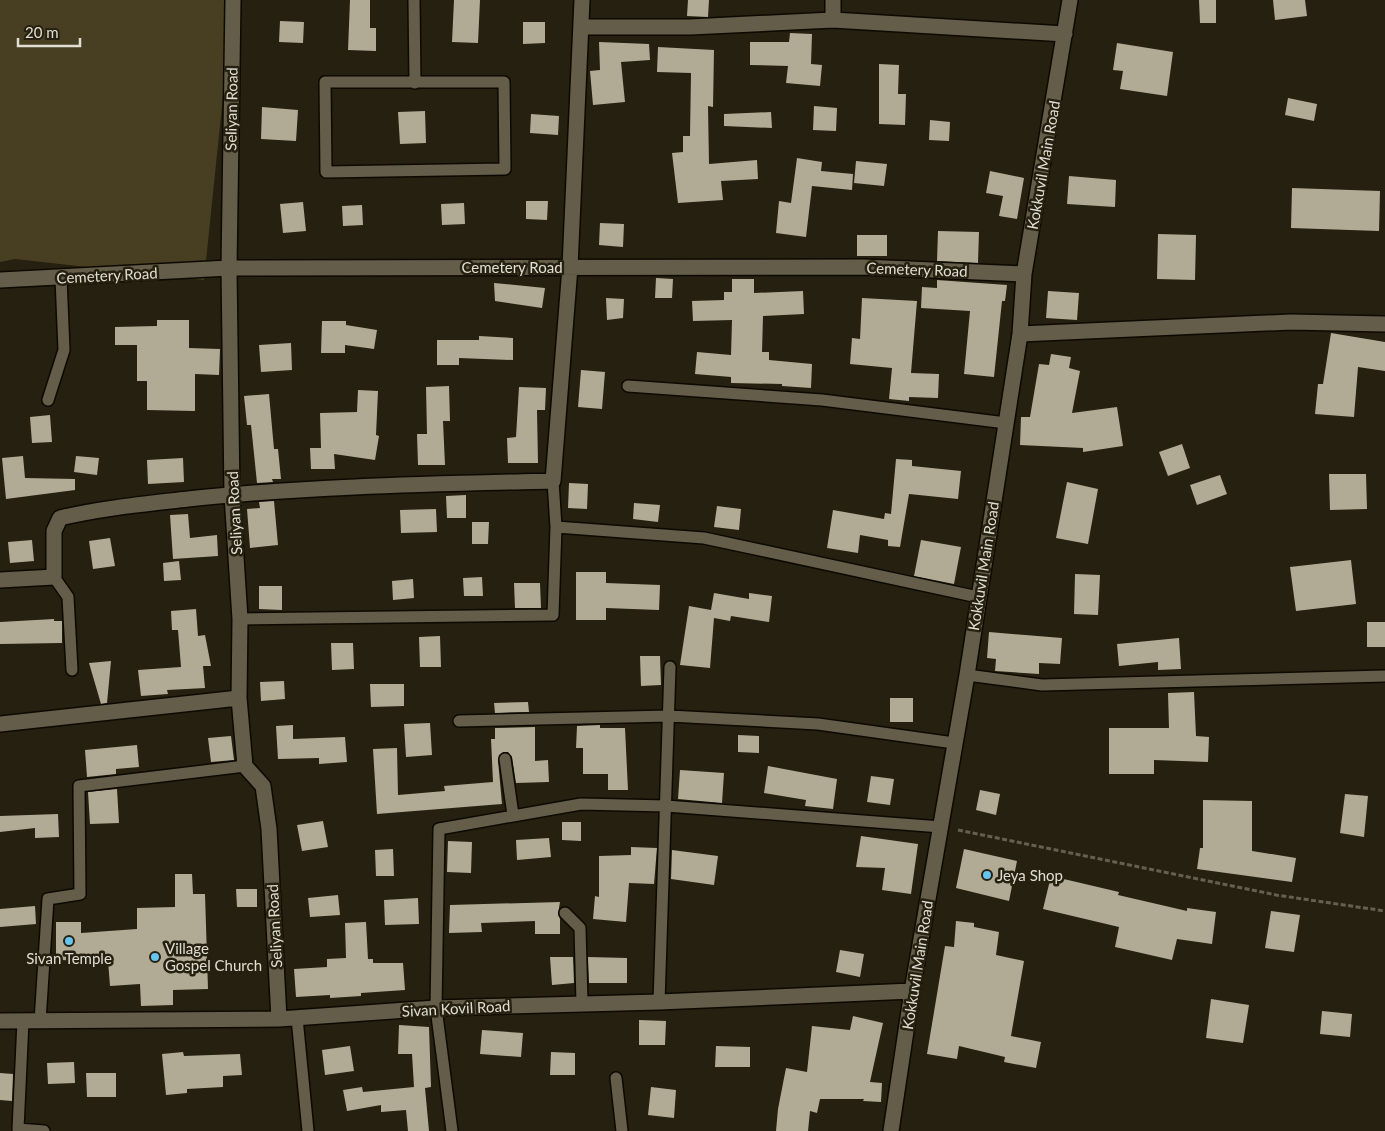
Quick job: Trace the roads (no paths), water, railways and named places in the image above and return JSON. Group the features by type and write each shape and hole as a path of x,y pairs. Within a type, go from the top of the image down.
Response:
{"street":[{"name":"Seliyan Road","path":"233,0 229,268 232,495 240,619 239,698 245,766 263,786 269,830 279,1019"},
{"path":"0,580 54,577 54,531 60,518 93,510 232,495 386,486 552,481 570,267 582,0"},
{"path":"833,0 833,20"},
{"name":"Kokkuvil Main Road","path":"891,1131 912,991 967,675 1020,334 1024,274 1070,0"},
{"path":"582,27 690,27 833,20 1065,34"},
{"name":"Cemetery Road","path":"0,280 229,268 862,267 1024,274"},
{"path":"1020,334 1291,322 1385,324"},
{"path":"0,724 239,698"},
{"name":"Sivan Kovil Road","path":"0,1021 279,1019 436,1008 660,1002 912,991"}],"lane":[{"path":"414,0 415,82"},
{"path":"325,82 415,82 504,82 505,169 326,172 325,82"},
{"path":"48,400 64,350 61,278"},
{"path":"628,386 822,400 1006,423"},
{"path":"240,619 553,615 556,527 552,481"},
{"path":"556,527 704,538 978,596"},
{"path":"54,577 68,597 72,670"},
{"path":"660,1002 670,667"},
{"path":"967,675 1042,684 1385,676"},
{"path":"459,721 669,716 818,724 954,743"},
{"path":"505,759 514,815"},
{"path":"40,1022 48,899 80,894 79,786 245,766"},
{"path":"452,1131 436,1008 438,829 581,804 666,806 941,827"},
{"path":"564,913 580,928 582,1003"},
{"path":"297,1018 308,1131"},
{"path":"22,1021 18,1129 44,1131"},
{"path":"616,1078 622,1131"}],"place":[{"name":"Jeya Shop","path":"987,875"},
{"name":"Sivan Temple","path":"69,941"},
{"name":"Village Gospel Church","path":"155,957"}]}
